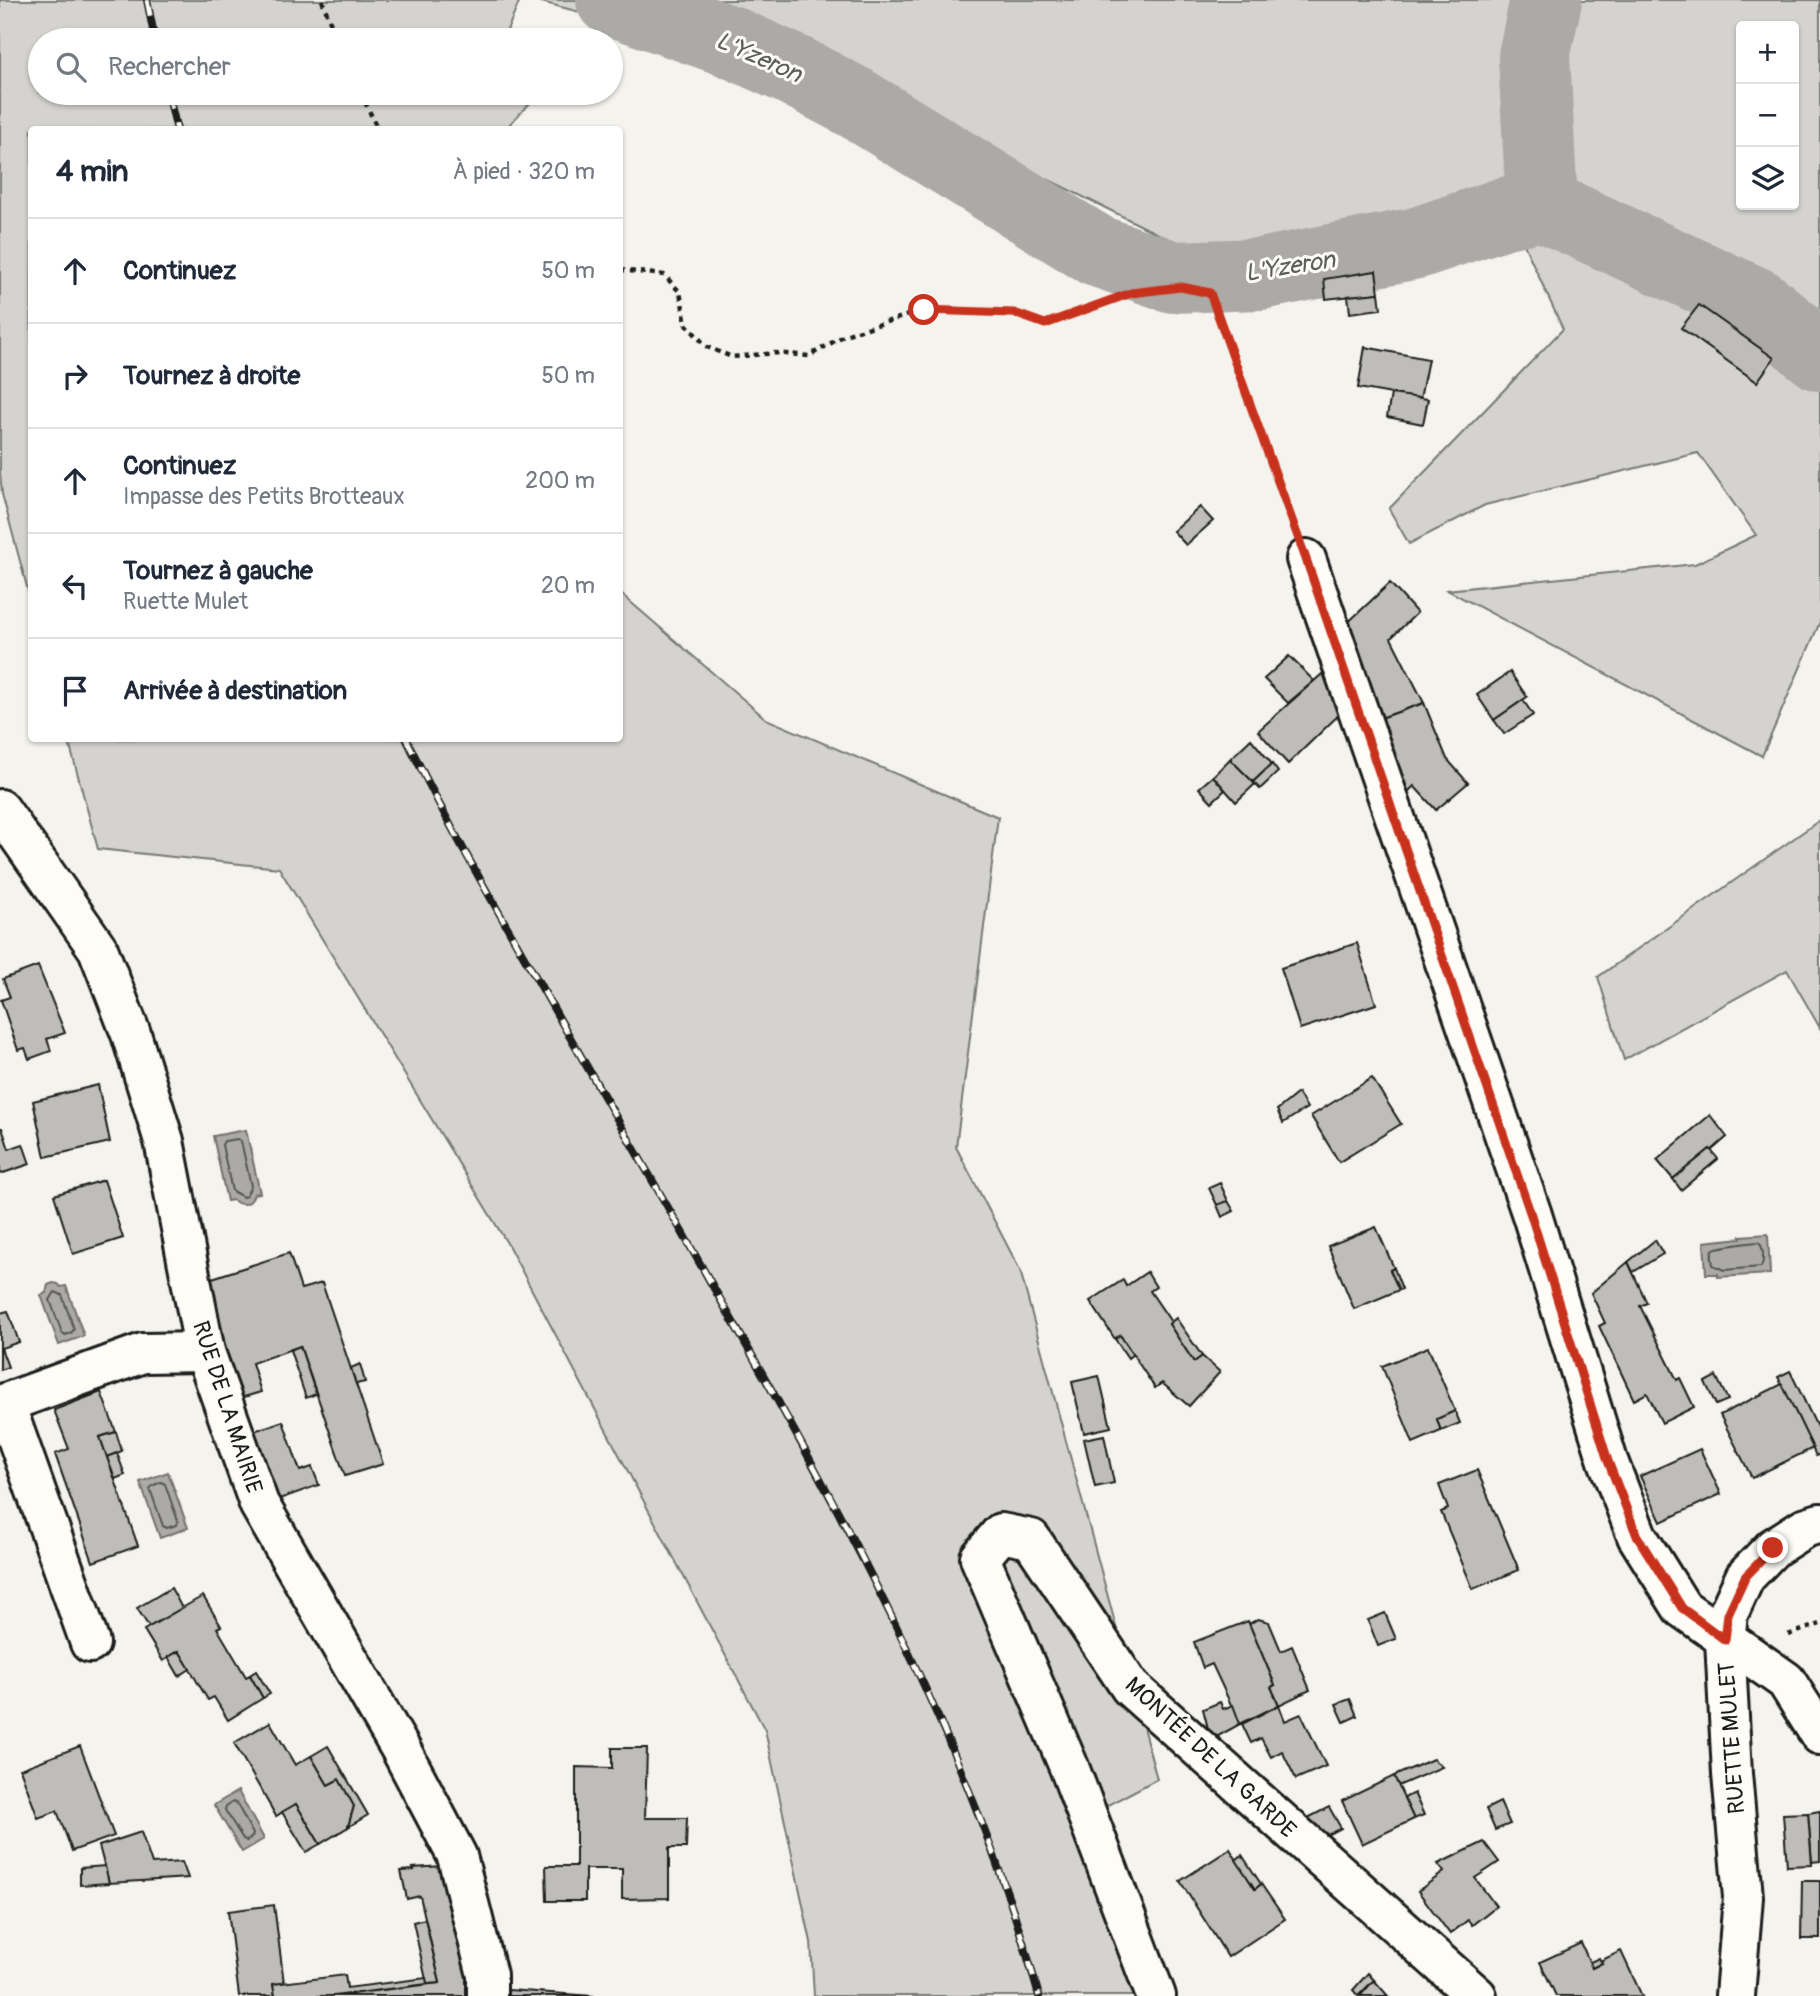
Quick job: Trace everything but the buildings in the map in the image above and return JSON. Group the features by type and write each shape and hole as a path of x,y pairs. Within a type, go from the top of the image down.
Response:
{"street":[{"path":"1306,559 1531,1215 1608,1461 1637,1536 1682,1608 1786,1681 1820,1735"},
{"name":"RUE DE LA MAIRIE","path":"0,808 98,949 131,1034 164,1141 205,1352 259,1504 400,1748 457,1856 487,1975 487,1996"},
{"path":"90,1643 2,1404 143,1353 205,1352"},
{"name":"RUETTE MULET","path":"1735,1996 1743,1897 1732,1774 1725,1640 1728,1614 1745,1577 1773,1548 1804,1528 1820,1523"},
{"name":"MONTÉE DE LA GARDE","path":"1156,1996 1069,1768 980,1558 1001,1534 1031,1539 1129,1687 1477,1996"}],"path":[{"path":"322,0 332,28"},
{"path":"367,105 376,126"},
{"path":"623,270 664,275 680,292 686,324 707,347 732,357 776,353 809,356 845,335 924,310 1014,313 1045,324 1131,293 1181,287 1210,293 1306,559"}],"shaded area":[{"path":"0,0 520,0 508,28 28,28 28,105 528,105 508,126 28,126 28,591 2,494"},
{"path":"534,0 1820,0 1820,622 1762,756 1447,590 1695,564 1756,535 1698,453 1485,505 1409,544 1389,509 1563,329 1516,227 1499,180 1416,223 1218,257 1162,236 860,86"},
{"path":"623,596 766,719 998,817 956,1147 1020,1270 1157,1779 1074,1823 1136,1996 814,1996 811,1942 765,1730 507,1243 279,868 98,849 69,742 623,742"},
{"path":"1820,820 1820,1028 1787,970 1624,1060 1598,977"}],"water":[{"path":"246,1130 260,1193 254,1194 251,1201 243,1204 227,1201 213,1136"},
{"path":"1768,1234 1770,1274 1718,1277 1718,1274 1706,1274 1704,1242"},
{"path":"53,1283 66,1286 84,1336 59,1345 41,1295 46,1293 48,1285"},
{"path":"168,1472 188,1528 160,1538 140,1482"},
{"path":"238,1791 264,1839 242,1852 214,1805"}],"waterway":[{"name":"L'Yzeron","path":"612,0 729,41 793,70 856,103 1097,251 1173,277 1261,274 1417,243 1505,213 1542,205 1758,304 1820,355"},
{"path":"1542,205 1534,56 1546,0"}],"railway":[{"path":"147,0 153,28"},
{"path":"171,105 176,126"},
{"path":"408,742 480,880 778,1401 866,1565 945,1733 980,1819 1012,1906 1039,1996"}],"route":[{"path":"924,310 1014,313 1045,324 1131,293 1181,287 1210,293 1306,559 1531,1215 1608,1461 1637,1536 1682,1608 1725,1640 1728,1614 1745,1577 1773,1548"}]}
